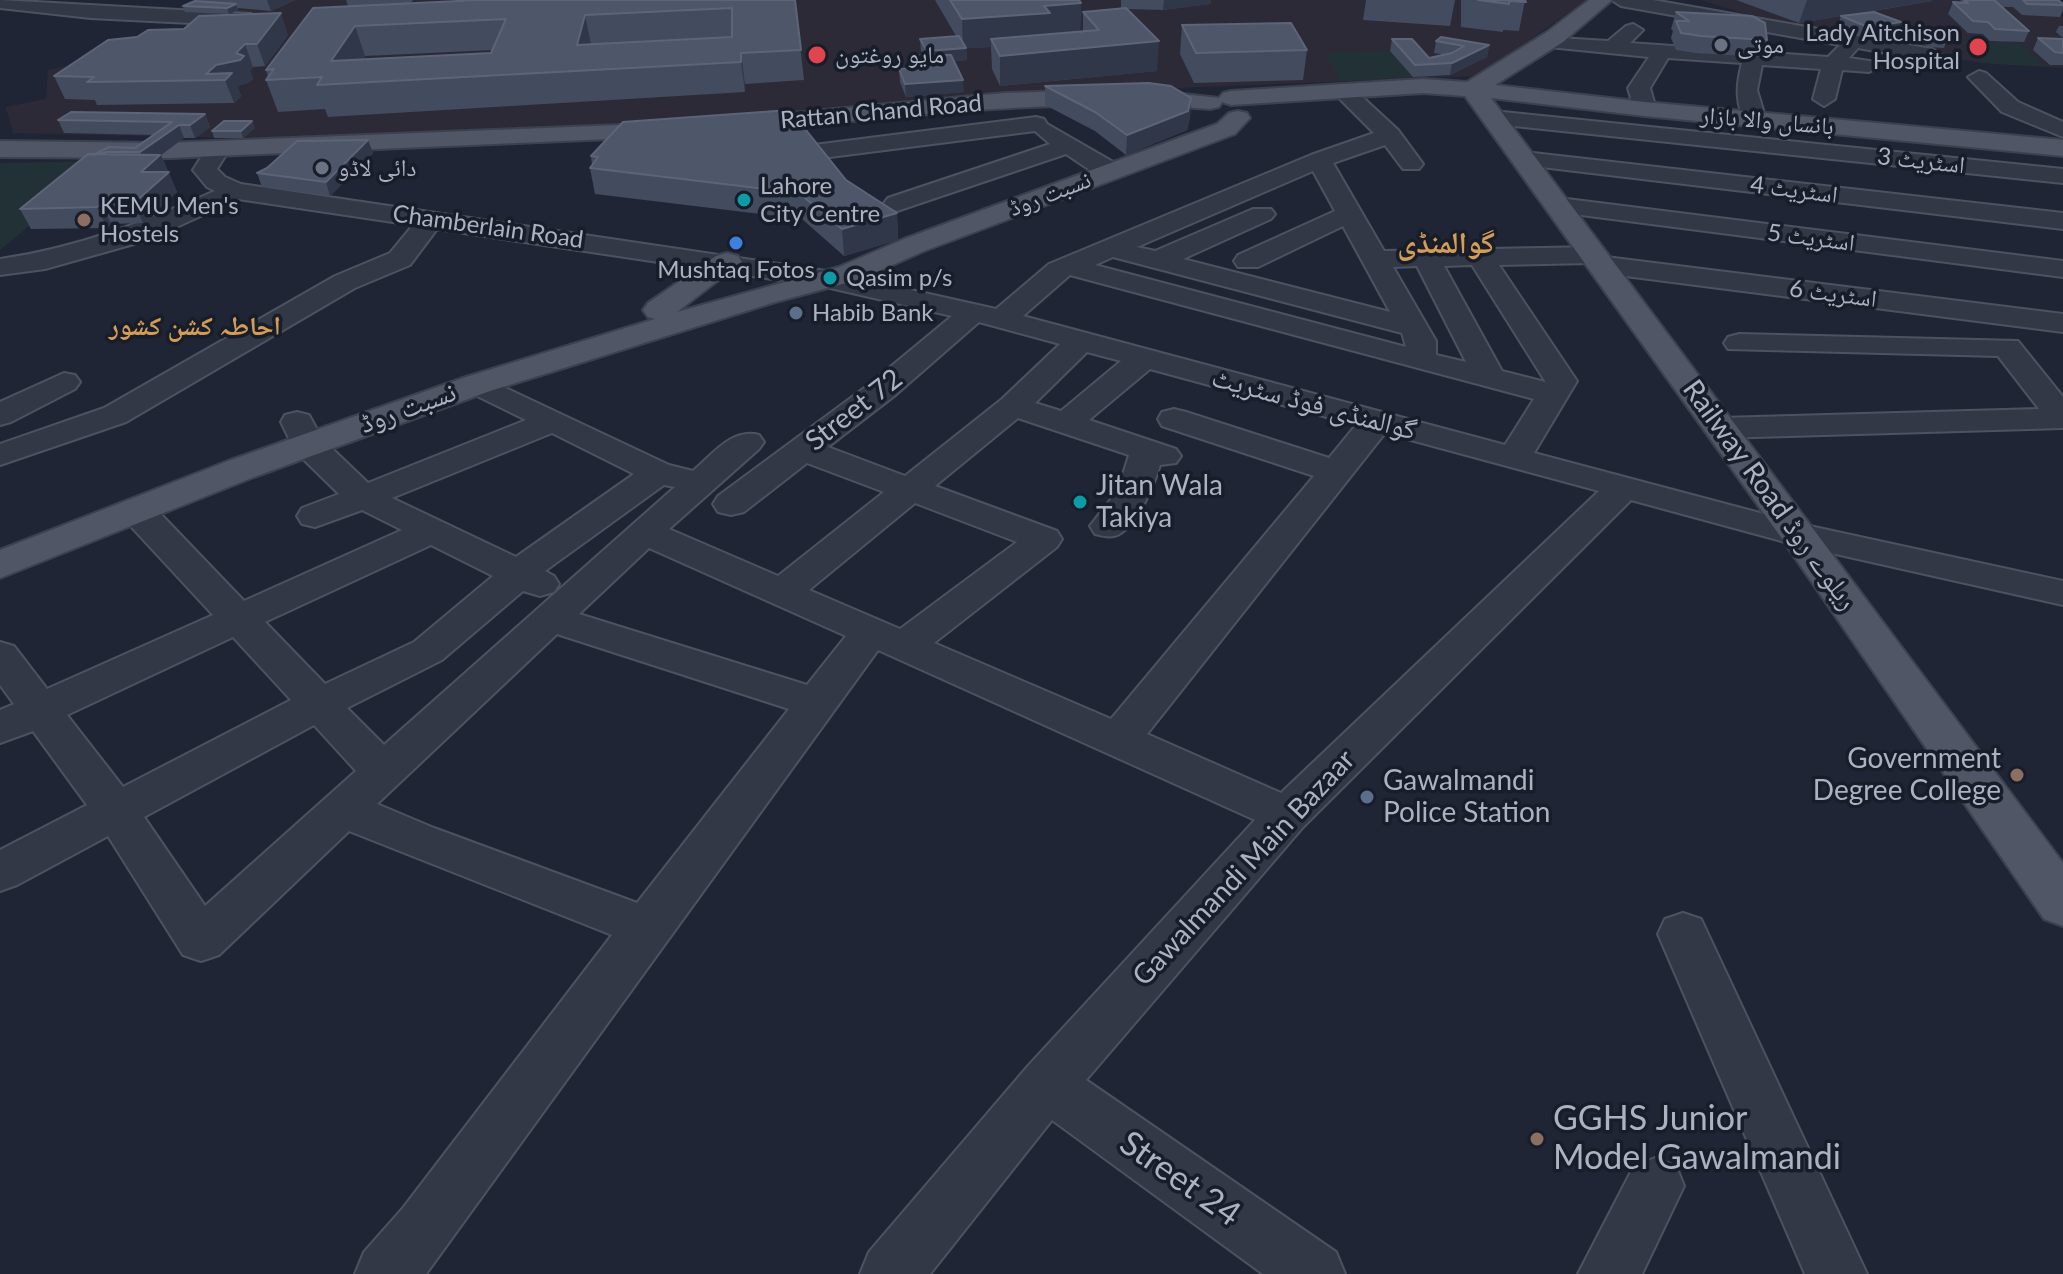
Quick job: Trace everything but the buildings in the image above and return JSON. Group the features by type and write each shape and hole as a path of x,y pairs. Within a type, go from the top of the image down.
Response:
{"main road":[{"path":"1234,108 1432,94 1474,98 1602,0"},
{"path":"1234,108 1408,86 1474,98"},
{"name":"Rattan Chand Road","path":"721,127 1005,100 1137,96 1234,108"},
{"name":"بانساں والا بازار","path":"1474,98 1645,109 2063,148"},
{"name":"Railway Road ریلوے روڈ","path":"1474,98 1524,159 1800,535 2063,904"},
{"name":"نسبت روڈ","path":"0,565 138,512 302,433 496,357 659,310 814,277 850,273 860,266 914,245 1226,129 1234,108"},
{"path":"0,149 217,150 692,129"},
{"path":"659,310 727,262"},
{"name":"نسبت روڈ","path":"0,533 302,433 478,384 814,277"}],"street":[{"path":"1621,0 1932,55"},
{"path":"0,2 91,12 251,20"},
{"path":"1613,48 1649,14"},
{"path":"1549,41 1904,68"},
{"path":"1824,99 1833,64 1854,41"},
{"path":"1645,109 1639,88 1662,52"},
{"path":"1753,58 1746,90 1755,120"},
{"path":"1979,77 2010,107 2063,130"},
{"name":"اسٹریٹ 3","path":"1474,98 2059,181"},
{"path":"1351,99 1390,135 1411,164"},
{"path":"1005,100 1066,146 1111,171"},
{"path":"794,120 820,162 878,144 1036,124"},
{"path":"1157,260 1296,199 1326,172 1390,135"},
{"path":"878,144 923,194"},
{"path":"897,203 1066,146"},
{"path":"2029,146 2059,181"},
{"path":"217,150 205,170 216,182 235,191"},
{"name":"اسٹریٹ 4","path":"1524,159 2063,221"},
{"path":"1326,172 1421,341 1421,360"},
{"name":"Street 72","path":"716,494 804,450 882,390 1059,270 1111,248 1326,172"},
{"path":"0,267 45,261 139,234 235,191"},
{"name":"Chamberlain Road","path":"235,191 814,277"},
{"name":"اسٹریٹ 5","path":"1559,206 2063,269"},
{"path":"1349,214 1248,261 1397,299"},
{"path":"0,455 115,415 345,282 400,259 431,219"},
{"path":"890,228 914,245"},
{"path":"1111,248 1413,327"},
{"path":"1480,257 1561,381 1514,458"},
{"name":"اسٹریٹ 6","path":"1375,259 1480,257 1598,260 2063,323"},
{"path":"1426,258 1490,378"},
{"path":"1068,266 1553,394"},
{"name":"گوالمنڈی فوڈ سٹریٹ","path":"814,277 987,316 1800,535 2063,593"},
{"path":"781,593 1013,406 1081,341"},
{"path":"1739,343 2007,347 2060,411"},
{"path":"1066,423 1144,358"},
{"path":"0,415 64,382"},
{"path":"478,384 658,473 716,494"},
{"path":"1013,406 1156,453 1135,492 1108,526"},
{"path":"1721,428 2060,411"},
{"path":"1174,419 1336,472"},
{"path":"1120,738 1377,421"},
{"path":"315,516 551,422"},
{"path":"302,433 363,497 517,575 562,608 817,703"},
{"path":"0,656 19,719 116,811 201,940 644,532 716,494 747,442"},
{"path":"386,1274 424,1229 508,1111 817,703 886,640 1044,539 804,450"},
{"path":"0,872 321,703 428,651 544,553 658,473"},
{"name":"Gawalmandi Main Bazaar","path":"891,1274 1047,1084 1287,815 1624,487"},
{"path":"138,512 382,771"},
{"path":"19,719 428,532"},
{"path":"644,532 886,640 1120,738 1287,815"},
{"path":"341,808 417,841 647,927"},
{"path":"1683,934 1836,1274"},
{"name":"Street 24","path":"1047,1084 1314,1274"},
{"path":"1609,1274 1655,1186"}],"shaded area":[{"name":"مایو روغتون","path":"193,0 1586,0 1479,76 1099,91 446,134 243,138 13,133 6,107 46,99 48,70 201,40 238,18 170,12"},
{"name":"Lady Aitchison Hospital","path":"1701,0 2041,0 2063,17 2063,68 1982,63 1804,32"},
{"path":"1961,40 2022,44 2046,67 1982,63"},
{"path":"1390,51 1413,77 1341,81 1325,53"},
{"path":"107,161 0,250 0,163"}],"place":[{"name":"موتی","path":"1721,45"},
{"name":"Lady Aitchison Hospital","path":"1978,47"},
{"name":"مایو روغتون","path":"817,55"},
{"name":"دائی لاڈو","path":"322,168"},
{"name":"Lahore City Centre","path":"744,200"},
{"name":"KEMU Men's Hostels","path":"84,220"},
{"name":"Mushtaq Fotos","path":"736,243"},
{"name":"Qasim p/s","path":"830,278"},
{"name":"Habib Bank","path":"796,313"},
{"name":"Jitan Wala Takiya","path":"1080,502"},
{"name":"Government Degree College","path":"2017,775"},
{"name":"Gawalmandi Police Station","path":"1367,797"},
{"name":"GGHS Junior Model Gawalmandi","path":"1537,1139"}],"district":[{"name":"گوالمنڈی","path":"1446,243"},
{"name":"احاطہ کشن کشور","path":"195,327"}]}
